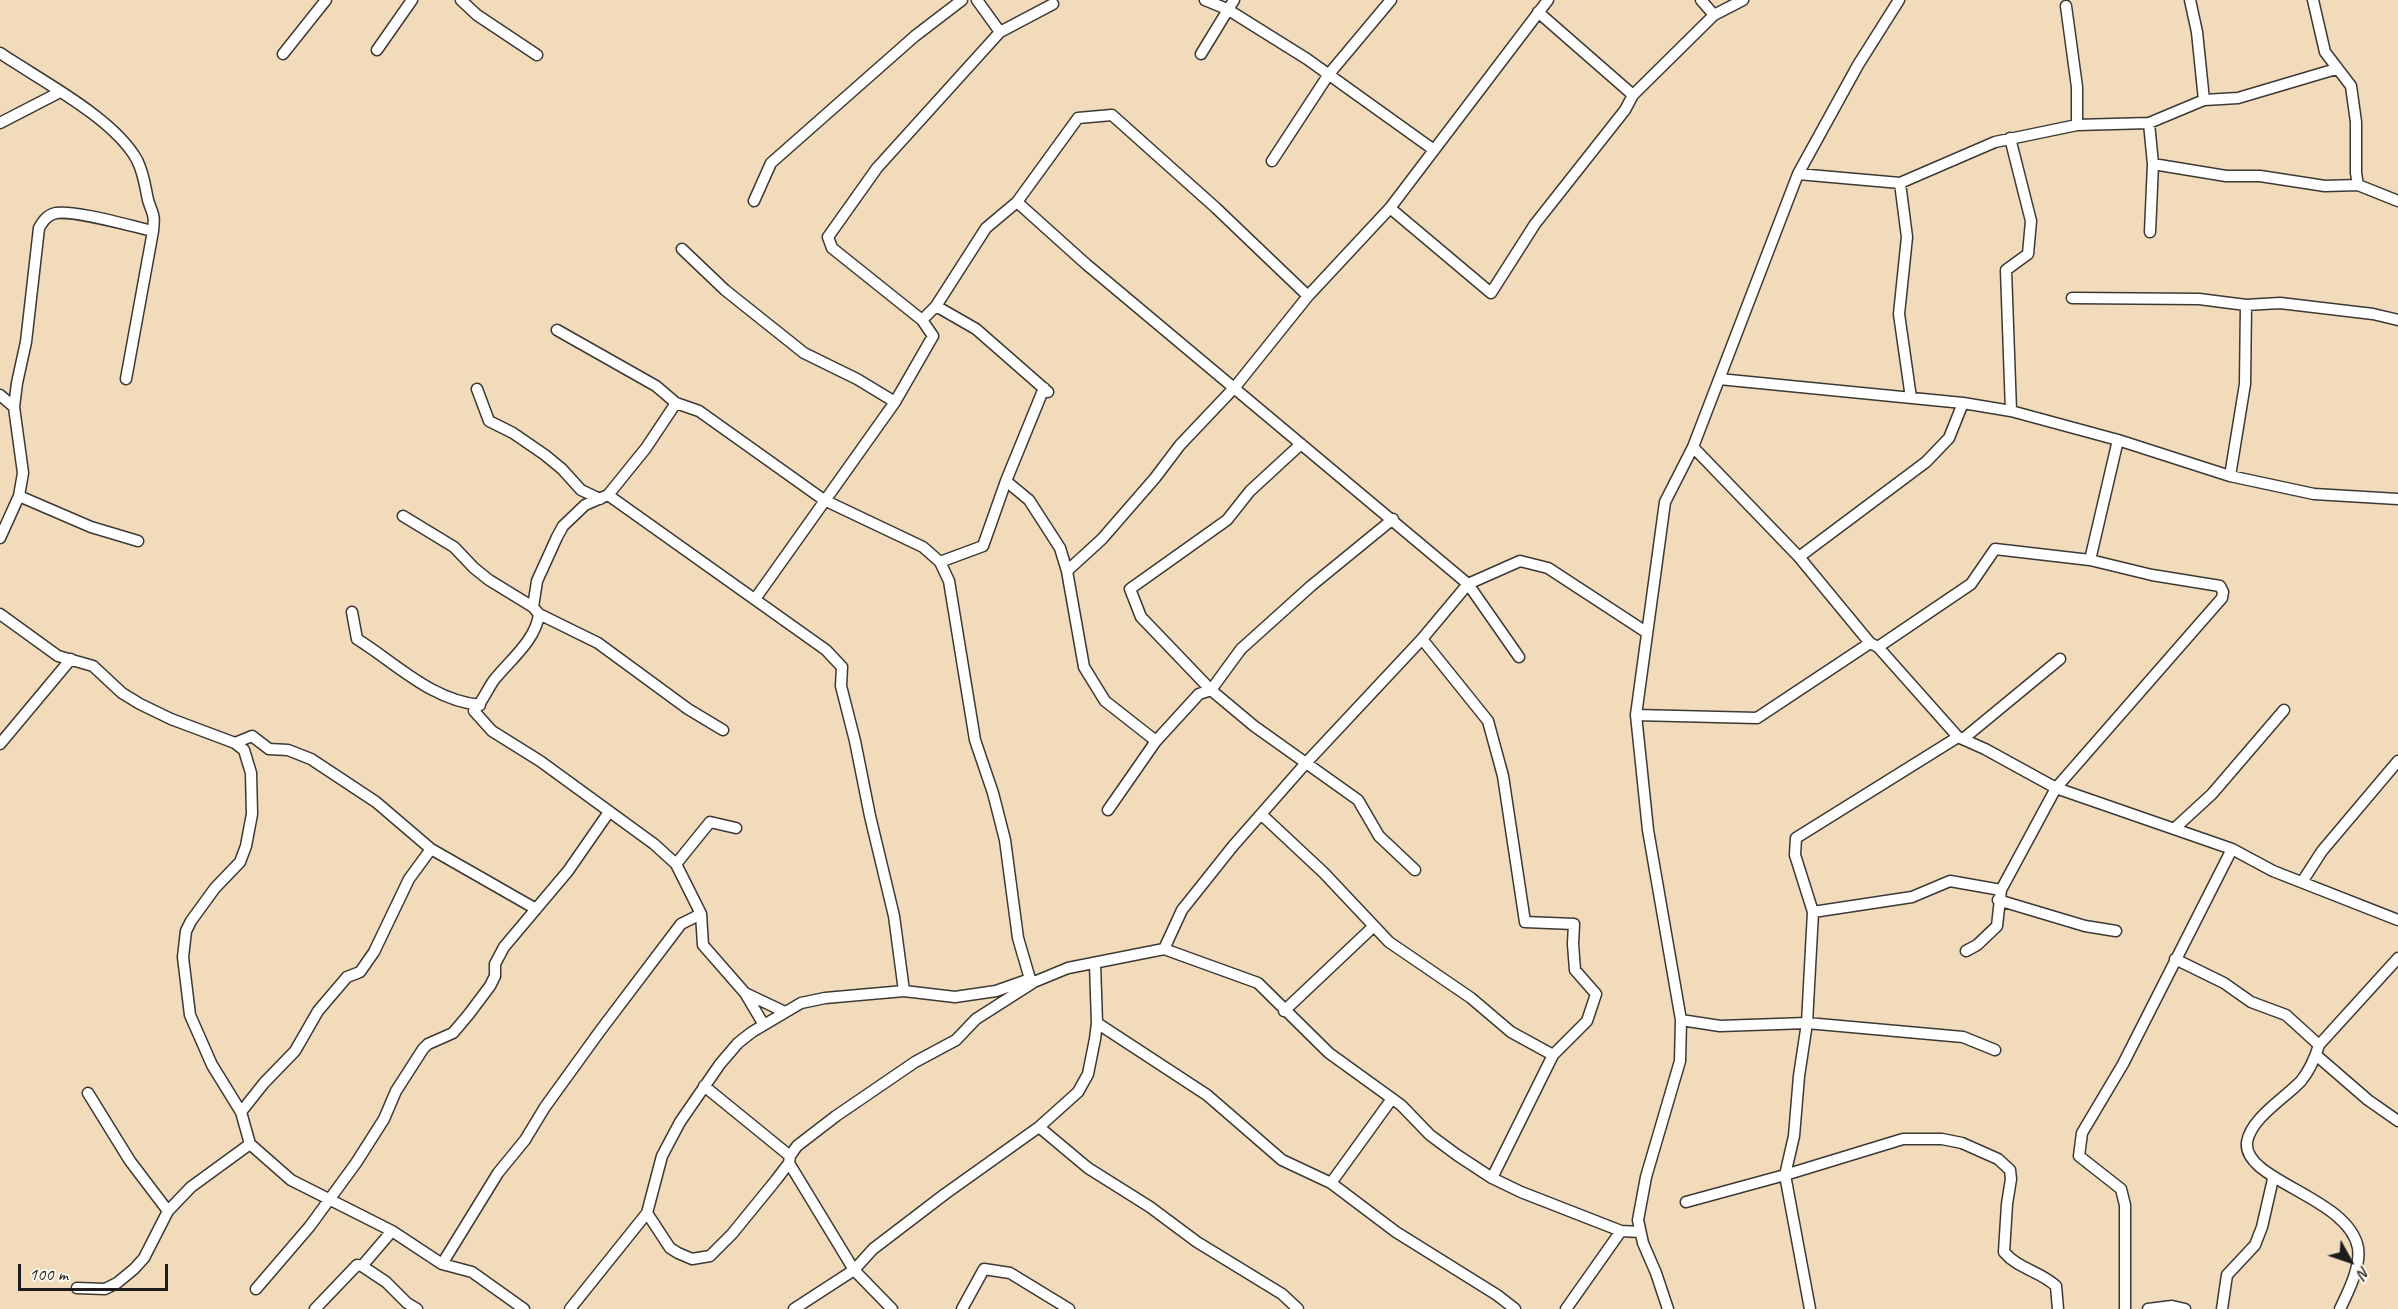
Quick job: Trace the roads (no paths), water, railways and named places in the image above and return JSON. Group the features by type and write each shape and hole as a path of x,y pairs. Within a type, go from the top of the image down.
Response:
{"street":[{"path":"283,54 326,0"},
{"path":"377,50 412,0"},
{"path":"461,0 477,15 537,55"},
{"path":"754,201 771,163 915,36 962,0"},
{"path":"977,0 1000,32"},
{"path":"1205,0 1231,4 1434,150"},
{"path":"1272,162 1329,74 1391,0"},
{"path":"1067,571 1102,539 1155,478 1180,445 1234,387 1308,296 1390,208 1548,0"},
{"path":"1701,0 1714,15"},
{"path":"1390,208 1491,293 1535,224 1625,110 1633,95 1714,15 1743,0"},
{"path":"1668,1309 1640,1232 1640,1206 1646,1177 1680,1061 1681,1020 1648,830 1636,715 1665,502 1693,447 1798,174 1858,65 1899,0"},
{"path":"2190,0 2197,32 2204,100"},
{"path":"2313,0 2325,52 2351,86 2356,122 2358,185"},
{"path":"755,599 895,402 933,336 922,320 832,248 828,237 878,168 1000,32 1053,4"},
{"path":"1201,54 1231,4"},
{"path":"2066,6 2077,87 2077,125"},
{"path":"1538,12 1633,95"},
{"path":"0,53 100,119 136,159 146,181 148,201 155,214 126,379"},
{"path":"1798,174 1900,183 1995,142 2010,138 2077,125 2149,123 2204,100 2238,98 2336,69"},
{"path":"0,123 60,92"},
{"path":"922,320 936,306 987,228 1017,201 1078,118 1112,115 1216,208 1308,296"},
{"path":"2149,123 2153,164 2150,232"},
{"path":"2010,138 2031,221 2028,254 2006,270 2011,411"},
{"path":"2153,164 2226,176 2260,176 2325,186 2358,185 2398,201"},
{"path":"1900,183 1907,237 1899,314 1911,398"},
{"path":"1017,201 1086,264 1468,584 1519,657"},
{"path":"0,538 20,496 23,473 14,406 16,382 26,342 39,228 43,220 55,213 153,231"},
{"path":"682,249 725,290 804,353 857,379 895,402"},
{"path":"2072,298 2199,299 2246,305 2280,303 2373,314 2397,320 2398,306"},
{"path":"2230,476 2244,384 2246,305"},
{"path":"936,306 975,328 1046,390 1006,481 983,546 940,562"},
{"path":"557,330 656,386 676,403 699,411 824,500 923,547 940,562 949,581 975,740 993,793 1005,840 1018,938 1032,981"},
{"path":"1719,379 1963,403 2011,411 2118,440 2230,476 2314,494 2398,499"},
{"path":"477,389 489,421 513,433 554,461 581,490 585,505"},
{"path":"0,395 14,406"},
{"path":"676,403 646,448 604,497 585,505 563,526 537,581 538,622 531,636 495,679 474,711 492,731 540,761 654,844 676,864 700,914 703,945 745,993 764,1025"},
{"path":"1799,557 1926,462 1949,438 1963,403"},
{"path":"2090,560 2118,440"},
{"path":"1301,444 1250,491 1227,520 1130,589 1141,617 1211,690 1254,726 1358,800 1378,836 1415,870"},
{"path":"1693,447 1799,557 1874,645 1961,738 2056,788 2232,849 2273,871 2398,920"},
{"path":"1006,481 1029,500 1060,548 1067,571 1084,667 1105,701 1156,741"},
{"path":"581,490 604,497 755,599 826,650 842,667 841,686 894,916 904,991"},
{"path":"20,496 91,527 138,542"},
{"path":"403,516 454,547 489,580 536,611 598,643 688,709 723,730"},
{"path":"1108,810 1156,741 1199,694 1211,690 1241,649 1311,586 1393,519"},
{"path":"1636,715 1756,718 1971,584 1995,549 2090,560 2152,575 2220,586 2223,592 2222,598 2056,788 2000,895 1996,926 1977,945 1966,951"},
{"path":"1164,949 1182,910 1233,846 1306,763 1422,639 1468,584 1520,561 1548,568 1646,632"},
{"path":"352,612 357,639 432,691 465,703 480,705"},
{"path":"0,614 58,656 93,666 122,693 140,704 240,747 251,773 252,814 246,846 240,862 232,873 215,888 191,921 186,931 183,957 190,1016 212,1065 241,1112 250,1144 291,1180 392,1231 442,1264 472,1272 524,1309"},
{"path":"1422,639 1488,721 1503,776 1526,922 1574,924 1572,944 1575,970 1596,994 1587,1021 1553,1055 1492,1178"},
{"path":"0,744 71,659"},
{"path":"1810,1309 1785,1175 1794,1136 1799,1076 1807,1023 1813,912 1795,855 1796,838 1961,738 2060,659"},
{"path":"2175,828 2212,794 2284,710"},
{"path":"240,747 252,736 269,749 288,750 311,759 376,802 431,849 536,909"},
{"path":"2302,882 2322,851 2398,761"},
{"path":"256,1289 330,1200 356,1163 384,1119 396,1091 423,1049 428,1044 453,1033 469,1014 490,986 495,976 495,964 504,946 568,871 609,812"},
{"path":"1262,815 1324,873 1389,942 1471,998 1511,1032 1553,1055"},
{"path":"676,864 710,822 736,828"},
{"path":"241,1112 264,1083 295,1051 318,1011 347,977 360,972 374,952 409,879 431,849"},
{"path":"2125,1309 2125,1205 2121,1189 2079,1156 2082,1133 2123,1064 2232,849"},
{"path":"1813,912 1912,897 1950,881 2000,895 2085,926 2116,931"},
{"path":"442,1264 498,1173 525,1140 545,1107 600,1031 681,924 700,914"},
{"path":"1284,1011 1374,926"},
{"path":"570,1309 647,1213 662,1156 680,1122 704,1086 738,1043 785,1012 801,1003 825,998 904,991 955,997 996,991 1068,968 1164,949 1258,983 1329,1053 1391,1100 1401,1105 1430,1135 1492,1178 1521,1192 1622,1231 1640,1232"},
{"path":"2340,1309 2358,1257 2358,1246 2352,1233 2340,1218 2326,1207 2284,1182 2273,1179 2253,1160 2247,1150 2247,1140 2253,1128 2300,1081 2313,1063 2317,1050 2398,958"},
{"path":"2175,959 2224,983 2251,1002 2286,1015 2317,1050 2368,1100 2398,1121"},
{"path":"794,1309 854,1270 873,1249 909,1221 1039,1128 1083,1085 1090,1064 1097,1023 1095,964"},
{"path":"647,1213 670,1248 693,1259 710,1256 732,1234 790,1160 797,1146 836,1116 915,1062 956,1041 976,1019 1032,981"},
{"path":"745,993 785,1012"},
{"path":"1681,1020 1720,1026 1807,1023 1963,1037 1995,1050"},
{"path":"1097,1023 1207,1095 1282,1160 1330,1183 1396,1232 1497,1295 1515,1309"},
{"path":"704,1086 790,1160 854,1270 892,1309"},
{"path":"88,1093 130,1161 168,1211"},
{"path":"1330,1183 1391,1100"},
{"path":"1039,1128 1088,1168 1150,1207 1197,1242 1282,1294 1298,1309"},
{"path":"1686,1202 1903,1139 1942,1139 1962,1143 1998,1159 2010,1170 2004,1252 2015,1263 2049,1279 2056,1286 2058,1309"},
{"path":"77,1288 105,1289 117,1283 134,1269 144,1258 168,1211 191,1187 250,1144"},
{"path":"2222,1309 2227,1275 2255,1245 2262,1227 2273,1179"},
{"path":"362,1266 392,1231"},
{"path":"1566,1309 1622,1231"},
{"path":"315,1309 357,1266 362,1266 386,1282 407,1303 417,1309"},
{"path":"962,1309 984,1269 1010,1273 1069,1309"},
{"path":"2148,1309 2172,1306 2185,1309"}]}
